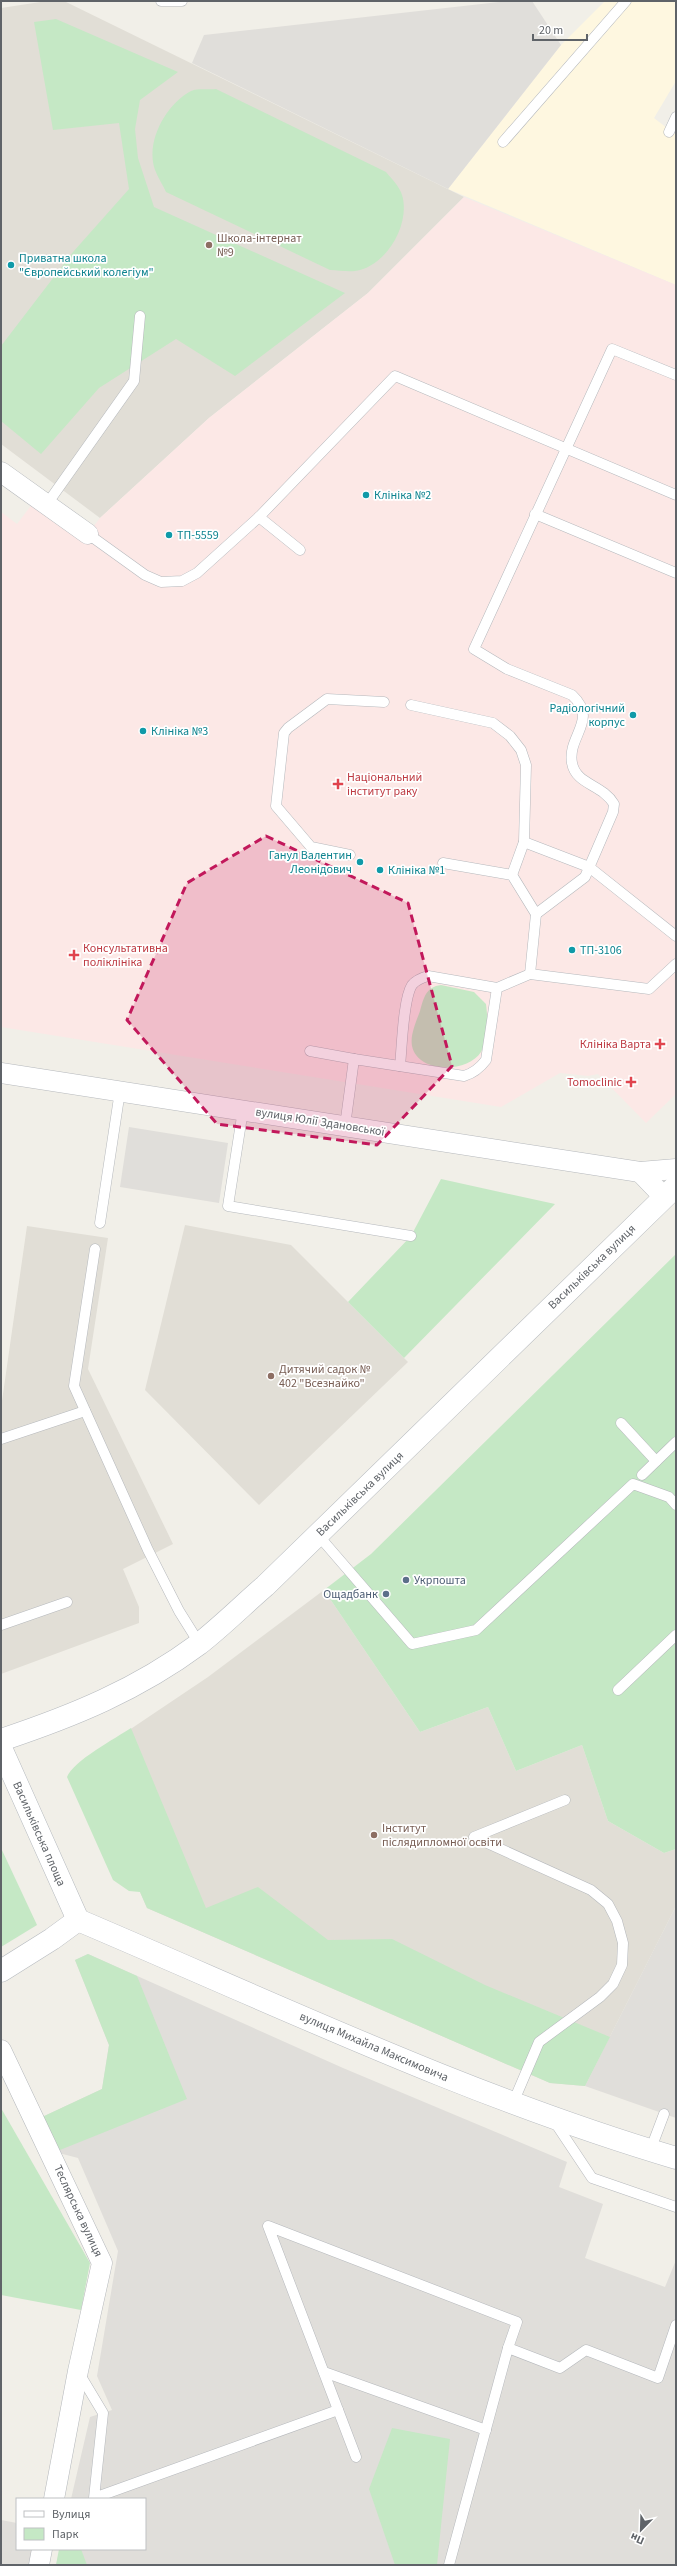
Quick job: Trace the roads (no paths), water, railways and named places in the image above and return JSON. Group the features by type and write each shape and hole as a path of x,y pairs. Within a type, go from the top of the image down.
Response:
{"main road":[{"name":"Васильківська вулиця","path":"1,1740 66,1718 106,1701 152,1675 199,1643 266,1586 672,1195"},
{"name":"Васильківська площа","path":"1,1748 78,1920"},
{"path":"1,1971 52,1939 78,1920"},
{"name":"вулиця Михайла Максимовича","path":"78,1920 450,2079 552,2118 650,2151 676,2158"}],"street":[{"path":"1,472 88,534"},
{"name":"вулиця Юлії Здановської","path":"1,1073 640,1172 676,1169"},
{"path":"640,1172 672,1195"},
{"name":"Теслярська вулиця","path":"1,2050 102,2263 78,2370 54,2498"},
{"path":"39,2565 42,2550"}],"lane":[{"path":"161,1 182,1"},
{"path":"503,142 626,1"},
{"path":"669,132 676,118"},
{"path":"47,504 134,381 140,316"},
{"path":"536,914 585,878 613,812 614,804 602,790 583,781 575,774 571,762 572,751 583,721 583,710 578,701 572,695 507,668 474,650 535,514 612,349 676,375"},
{"path":"88,534 145,575 161,582 182,581 197,573 259,517 395,376 566,450 676,495"},
{"path":"535,514 676,573"},
{"path":"259,517 300,550"},
{"path":"350,855 310,847 276,806 284,734 288,728 327,699 384,702"},
{"path":"411,705 494,723 510,736 521,750 526,765 524,842 512,875"},
{"path":"524,842 590,867 676,936"},
{"path":"444,863 512,875 536,914 530,974"},
{"path":"400,1066 408,996 413,984 420,978 428,976 497,988 530,974 649,989 676,964"},
{"path":"310,1051 464,1076 472,1074 481,1067 486,1060 497,988"},
{"path":"345,1126 354,1059"},
{"path":"100,1223 120,1091"},
{"path":"243,1110 228,1206 411,1236"},
{"path":"94,1249 74,1386 148,1550 179,1611 199,1643"},
{"path":"1,1439 85,1411"},
{"path":"621,1423 656,1461"},
{"path":"642,1475 676,1442"},
{"path":"318,1535 412,1644 476,1630 633,1484 669,1497 676,1504"},
{"path":"1,1625 67,1602"},
{"path":"618,1690 676,1635"},
{"path":"513,2103 539,2042 600,1997 613,1984 622,1965 623,1943 617,1921 608,1904 590,1890 474,1837 565,1800"},
{"path":"650,2151 664,2114"},
{"path":"552,2118 592,2178 676,2207"},
{"path":"356,2457 268,2226 517,2322 508,2348 449,2565"},
{"path":"508,2348 560,2368 586,2350 658,2378 676,2325"},
{"path":"78,2370 103,2413 94,2498 338,2410"},
{"path":"324,2372 486,2430"}],"place":[{"name":"Школа-інтернат №9","path":"209,245"},
{"name":"Приватна школа \"Європейський колегіум\"","path":"11,265"},
{"name":"Клініка №2","path":"366,495"},
{"name":"ТП-5559","path":"169,535"},
{"name":"Радіологічний корпус","path":"633,715"},
{"name":"Клініка №3","path":"143,731"},
{"name":"Національний інститут раку","path":"338,784"},
{"name":"Ганул Валентин Леонідович","path":"360,862"},
{"name":"Клініка №1","path":"380,870"},
{"name":"ТП-3106","path":"572,950"},
{"name":"Консультативна поліклініка","path":"74,955"},
{"name":"Клініка Варта","path":"660,1044"},
{"name":"Tomoclinic","path":"631,1082"},
{"name":"Дитячий садок № 402 \"Всезнайко\"","path":"271,1376"},
{"name":"Укрпошта","path":"406,1580"},
{"name":"Ощадбанк","path":"386,1594"},
{"name":"Інститут післядипломної освіти","path":"374,1835"}]}
